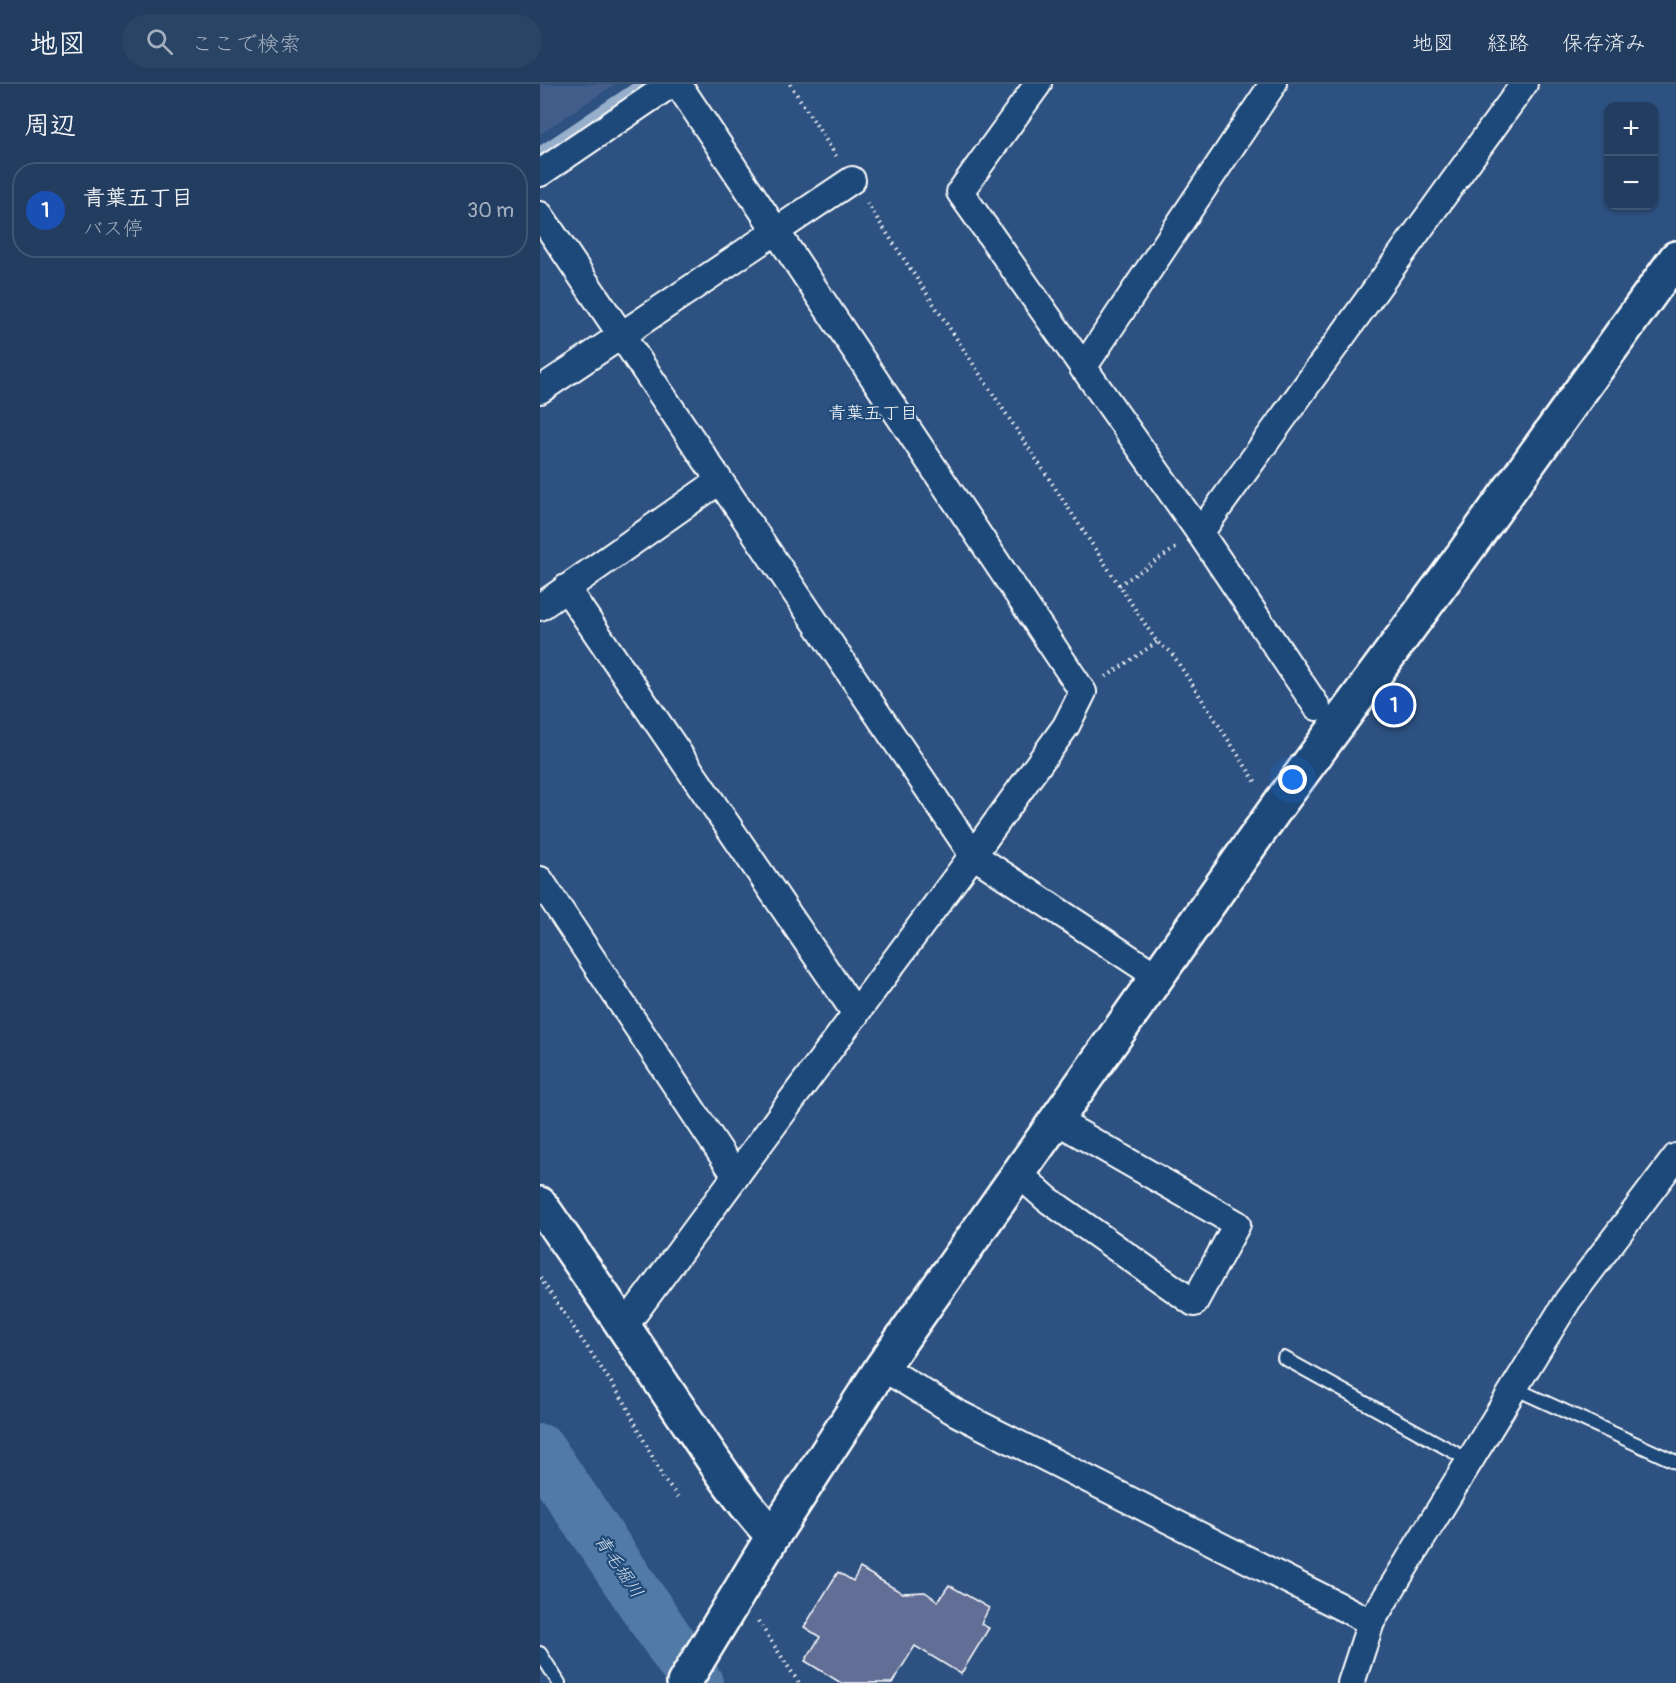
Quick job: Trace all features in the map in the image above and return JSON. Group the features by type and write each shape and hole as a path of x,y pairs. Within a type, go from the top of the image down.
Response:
{"street":[{"path":"540,172 671,84"},
{"path":"624,1327 973,855 1066,726 1083,692 678,84"},
{"path":"1038,84 960,192 1200,533 1317,707"},
{"path":"1083,368 1273,84"},
{"path":"1200,533 1524,84"},
{"path":"540,390 852,180"},
{"path":"540,215 973,855 1158,977"},
{"path":"684,1683 745,1612 773,1536 882,1367 1274,811 1462,556 1676,258"},
{"path":"540,607 719,481"},
{"path":"566,588 856,1014"},
{"path":"540,880 736,1176"},
{"path":"1019,1174 1047,1199 1194,1303 1237,1224 1057,1121"},
{"path":"1351,1683 1371,1622 1568,1300 1676,1156"},
{"path":"540,1204 713,1462 753,1515 773,1536"},
{"path":"882,1367 955,1412 1371,1622"}],"lane":[{"path":"1284,1358 1470,1461"},
{"path":"1514,1388 1676,1462"},
{"path":"540,1653 559,1683"}],"path":[{"path":"790,84 1119,585 1157,642 1171,652 1274,811"},
{"path":"1119,585 1200,533"},
{"path":"1083,692 1157,642"},
{"path":"540,1278 625,1403 664,1480 680,1499"},
{"path":"745,1612 799,1683"}],"shaded area":[{"path":"540,84 615,84 540,134"}],"building":[{"path":"860,1568 902,1593 925,1592 938,1601 949,1585 989,1608 981,1624 989,1628 961,1674 915,1646 892,1683 841,1683 805,1661 820,1637 804,1627 838,1572 853,1581"}],"waterway":[{"path":"540,151 640,84"},
{"name":"青毛堀川","path":"540,1450 697,1683"}],"place":[{"name":"青葉五丁目","path":"1394,705"}],"district":[{"name":"青葉五丁目","path":"873,413"}]}
